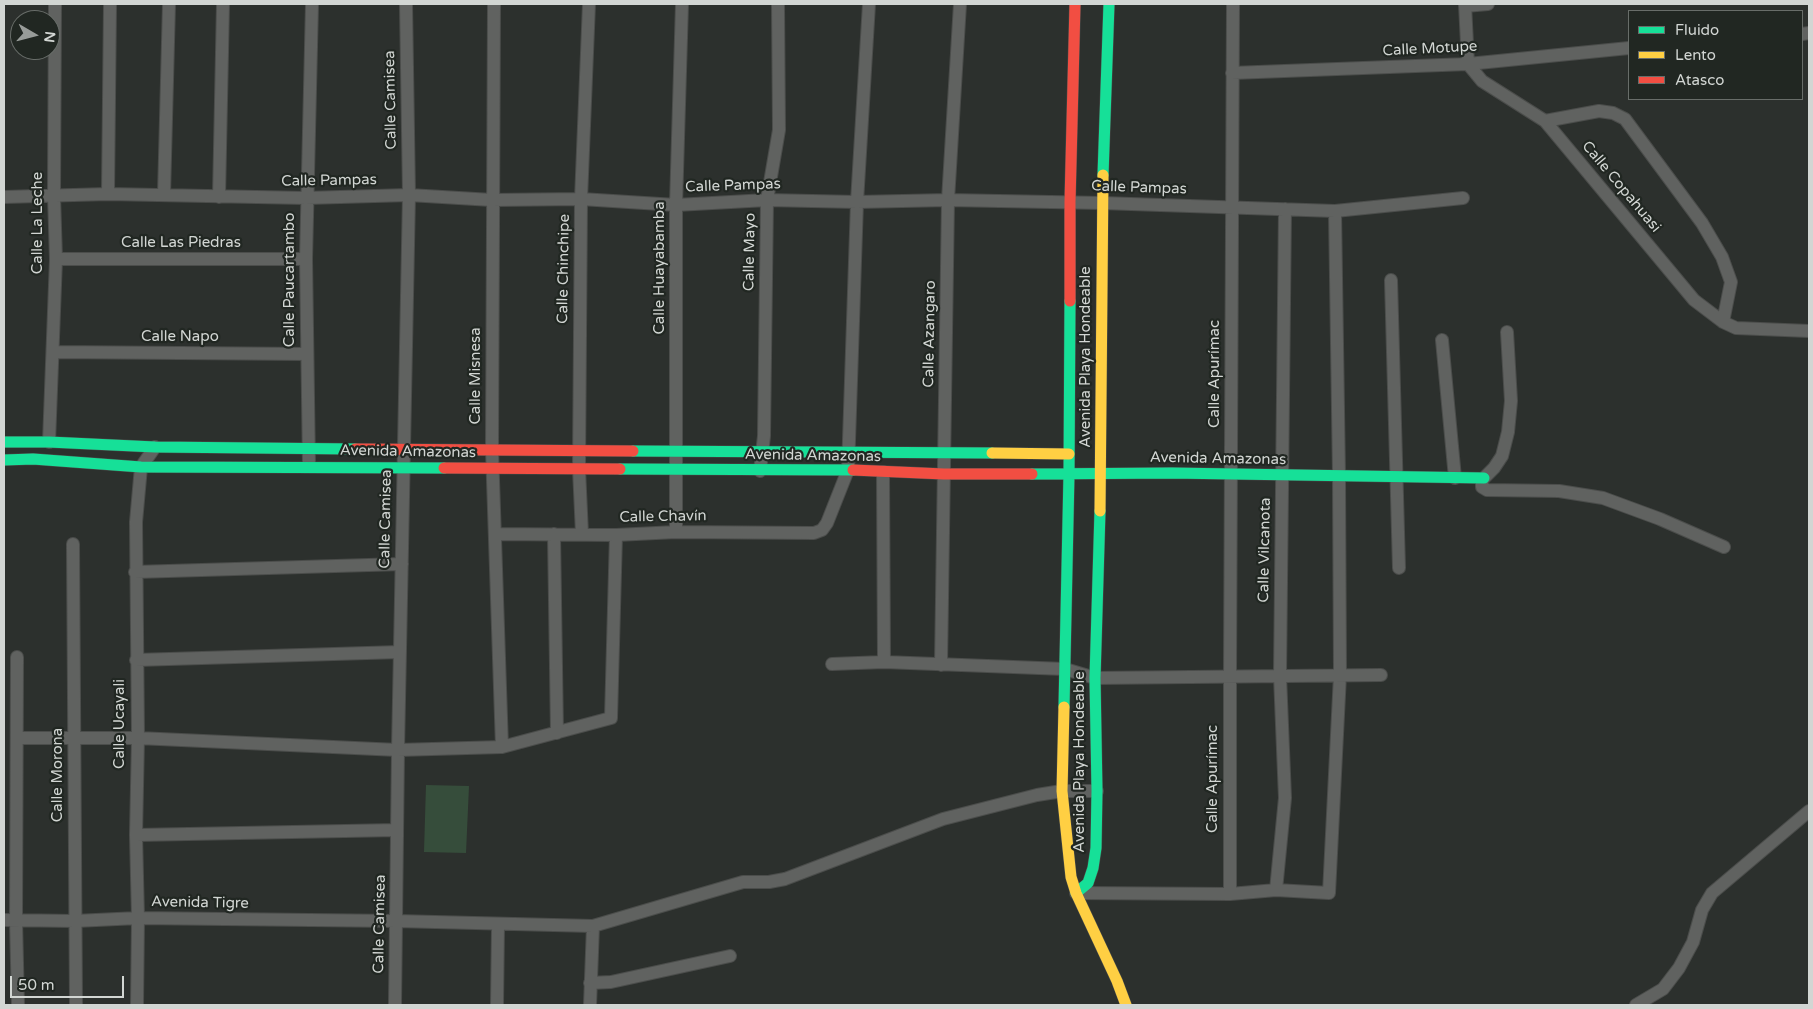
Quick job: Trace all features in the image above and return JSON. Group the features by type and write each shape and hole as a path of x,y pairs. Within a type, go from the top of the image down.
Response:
{"street":[{"name":"Calle La Leche","path":"49,442 56,259 54,196 55,4"},
{"path":"108,194 110,4"},
{"path":"164,195 169,4"},
{"path":"219,196 223,4"},
{"name":"Calle Paucartambo","path":"310,466 306,198 312,4"},
{"name":"Calle Camisea","path":"395,1005 409,195 406,4"},
{"name":"Calle Misnesa","path":"494,4 492,468 502,747"},
{"name":"Calle Chinchipe","path":"582,534 579,469 581,199 589,4"},
{"name":"Calle Huayabamba","path":"676,532 676,205 682,4"},
{"name":"Calle Mayo","path":"760,470 764,436 767,200 779,130 778,4"},
{"path":"848,470 857,202 869,4"},
{"name":"Calle Azangaro","path":"941,665 948,200 960,4"},
{"name":"Avenida Playa Hondeable","path":"1075,4 1070,202 1069,474 1062,791 1068,856 1071,877 1076,893 1088,883 1093,868 1096,848 1095,678 1101,474 1102,203 1110,4"},
{"name":"Calle Apurímac","path":"1230,894 1230,474 1234,4"},
{"path":"1468,64 1465,5 1488,4"},
{"name":"Calle Motupe","path":"1232,73 1468,64 1628,48"},
{"name":"Calle Copahuasi","path":"1468,64 1482,82 1546,121 1694,300 1723,322 1736,328 1809,330"},
{"path":"1546,121 1599,111 1613,113 1625,119 1702,222 1722,257 1731,282 1723,322"},
{"name":"Calle Pampas","path":"4,197 108,194 306,198 409,195 492,200 581,199 676,205 767,200 857,202 948,200 1070,202 1285,210 1335,210 1463,198"},
{"name":"Calle Vilcanota","path":"1276,890 1285,798 1280,676 1285,210"},
{"path":"1126,1005 1118,981 1076,893 1230,894 1276,890 1330,893 1340,675 1335,210"},
{"name":"Calle Las Piedras","path":"56,259 306,259"},
{"path":"1391,280 1399,568"},
{"path":"1507,332 1511,401 1508,432 1502,456 1484,478 1481,485 1487,490 1559,491 1602,498 1660,519 1724,547"},
{"path":"1442,340 1455,478"},
{"name":"Calle Napo","path":"53,352 307,354"},
{"name":"Avenida Amazonas","path":"4,442 155,447 1069,454"},
{"path":"141,466 155,447"},
{"name":"Avenida Amazonas","path":"4,460 33,459 141,466 848,470 944,474 1230,474 1484,478"},
{"name":"Calle Ucayali","path":"137,1005 138,918 136,835 138,738 135,572 136,522 141,466"},
{"name":"Calle Chavín","path":"495,534 814,533 822,530 827,523 848,470"},
{"path":"883,472 884,662"},
{"path":"554,534 557,733"},
{"path":"16,738 138,738 398,750 502,747 612,718 616,535"},
{"name":"Calle Morona","path":"73,544 76,1005"},
{"path":"135,572 402,564"},
{"path":"136,660 400,652"},
{"path":"17,657 10,920 18,1005"},
{"path":"832,664 884,662 1065,669 1095,678 1381,675"},
{"name":"Avenida Tigre","path":"10,920 75,921 138,918 593,926 743,882 769,882 785,879 942,818 1037,795 1062,791 1097,791"},
{"path":"1636,1005 1663,989 1679,968 1693,942 1702,910 1712,893 1809,811"},
{"path":"136,835 397,830"},
{"path":"497,1005 498,925"},
{"path":"590,1005 593,926"},
{"path":"590,984 611,982 730,956"}],"green space":[{"path":"426,785 469,786 466,853 424,852"}],"traffic: fast":[{"path":"1103,175 1109,4"},
{"path":"1064,707 1069,474 1070,301"},
{"path":"4,442 155,447 355,449"},
{"path":"633,451 992,453"},
{"path":"4,460 33,459 141,467 444,468"},
{"path":"620,469 853,470"},
{"path":"1032,474 1172,473 1484,478"},
{"path":"1076,893 1088,883 1093,868 1096,848 1095,678 1100,511"}],"traffic: slow":[{"path":"1100,511 1103,175"},
{"path":"992,453 1069,454"},
{"path":"1064,707 1062,791 1071,877 1076,893 1117,981 1126,1005"}],"traffic: jam":[{"path":"1070,301 1070,202 1075,4"},
{"path":"355,449 633,451"},
{"path":"444,468 620,469"},
{"path":"853,470 944,474 1032,474"}]}
